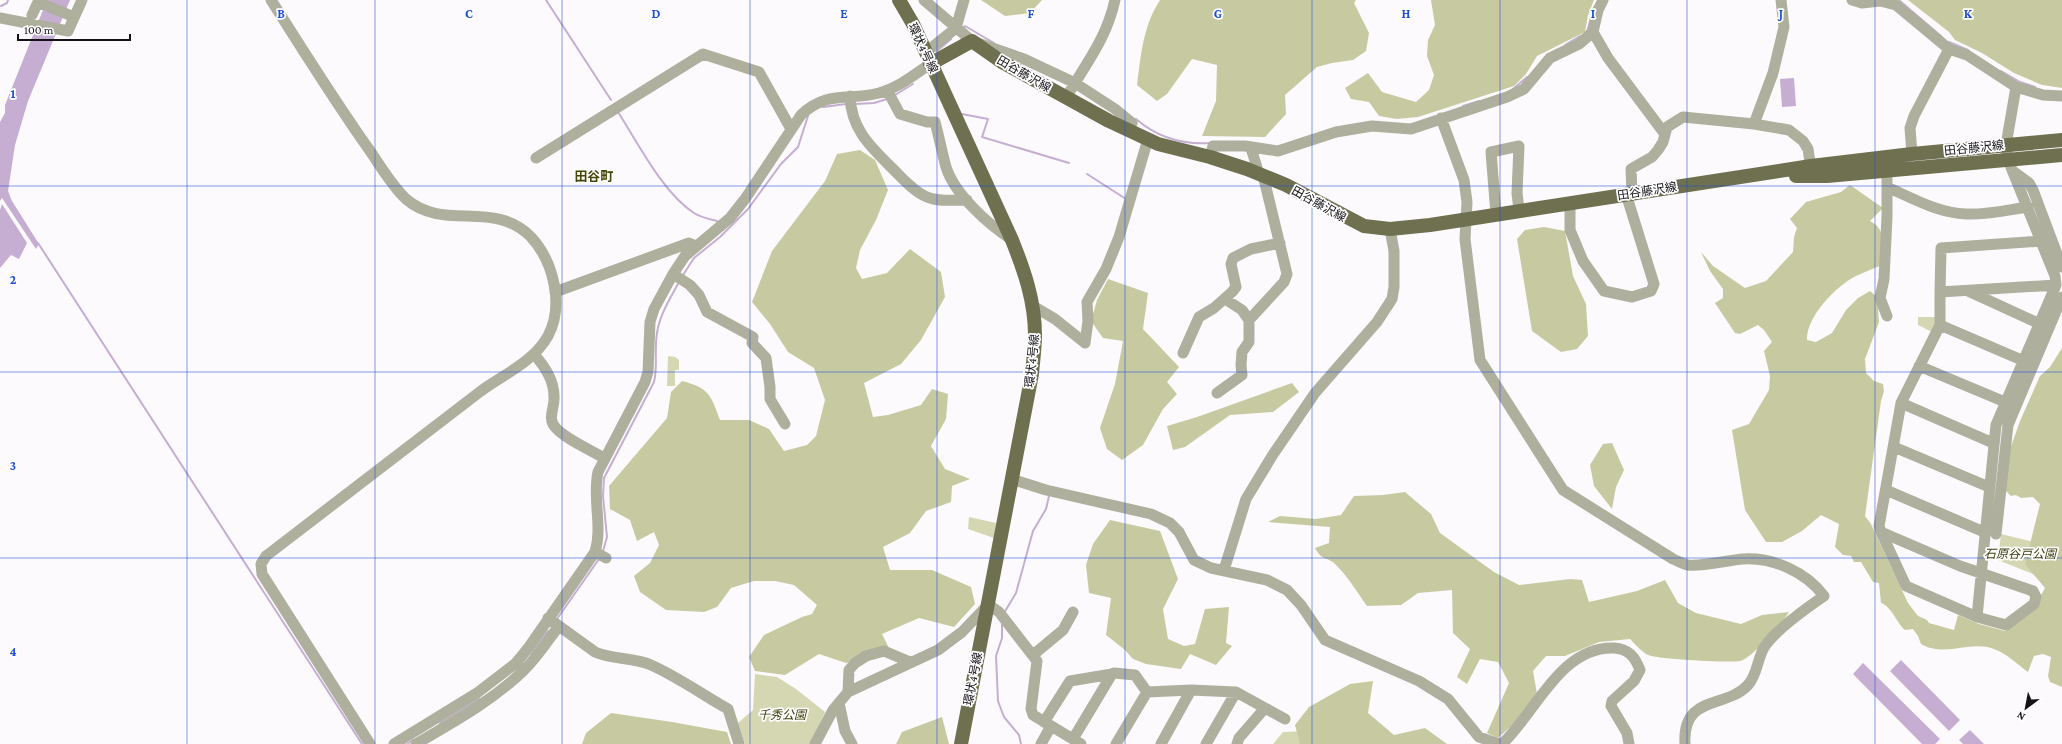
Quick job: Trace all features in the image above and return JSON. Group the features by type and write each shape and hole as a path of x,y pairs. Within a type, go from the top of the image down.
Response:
{"main road":[{"name":"環状4号線","path":"899,0 928,58 1012,240 1024,272 1033,306 1035,334 1032,374 986,607 961,744"},
{"path":"928,58 961,33"},
{"name":"田谷藤沢線","path":"961,33 1002,62 1066,98 1128,130 1171,149 1210,157 1261,175 1312,199 1355,223 1374,228 1390,229 1430,225 1629,194 1744,178 1816,171 1912,154 2062,140"},
{"name":"田谷藤沢線","path":"1816,171 1887,171 2011,166 2062,155"}],"street":[{"path":"0,18 68,31 70,15 82,0"},
{"path":"271,0 349,122 400,192 416,206 434,214 490,216 505,220 520,227 531,237 541,250 555,292 556,307 551,329 543,343 534,354 487,386 266,556 261,564 262,574 370,744"},
{"path":"924,0 961,33 1076,80 1132,123 1128,130"},
{"path":"394,744 477,693 506,672 529,647 548,618 600,554 595,487 604,458 645,382 648,372 650,322 656,307 678,277 685,256 730,218 745,199 791,129 806,111 820,100 850,102 878,94 890,95 928,58 961,33 964,0"},
{"path":"1066,98 1103,37 1115,0"},
{"path":"1210,157 1212,146 1245,146 1278,151 1336,132 1372,126 1411,128 1507,97 1524,89 1550,58 1579,44 1593,32 1598,10 1603,0"},
{"path":"1754,124 1774,73 1784,27 1781,0"},
{"path":"1852,0 1862,2 1880,1 1896,5 1949,49 1967,55 2016,87 2043,95 2062,96"},
{"path":"32,16 40,2 70,15"},
{"path":"1593,32 1608,58 1664,133"},
{"path":"1912,154 1910,128 1914,116 1949,49"},
{"path":"536,158 703,54 759,72 791,129"},
{"path":"1977,617 1984,532 1996,425 2056,285 2056,276 2011,166 2006,145 2016,87"},
{"path":"890,95 900,114 927,122 935,122 946,168 967,200 999,231 1012,240"},
{"path":"850,102 863,138 869,147 911,187 929,198 967,200"},
{"path":"1570,203 1570,230 1583,261 1604,291 1632,296 1651,291 1654,284 1629,194 1631,170 1652,157 1658,150 1663,142 1664,133 1667,127 1683,117 1754,124 1789,130 1803,141 1808,149 1816,171"},
{"path":"1441,118 1464,180 1467,202 1465,239 1480,360 1563,490 1673,559 1688,565 1744,559 1758,560 1795,570 1809,578 1824,596 1766,644 1760,656 1755,675 1743,690 1734,695 1704,705 1694,713 1684,734 1685,744"},
{"path":"1033,306 1055,319 1085,343 1088,321 1087,302 1106,269 1119,237 1148,139"},
{"path":"1496,214 1492,152 1519,146 1517,193 1519,210"},
{"path":"1249,320 1284,282 1287,274 1280,243 1252,148"},
{"path":"2011,166 2029,183 2033,190 2062,267"},
{"path":"1887,171 1888,187 1884,279 1880,298 1887,316"},
{"path":"1888,187 1932,207 1960,213 1987,213 2028,207"},
{"path":"1224,570 1246,499 1272,456 1315,393 1377,322 1392,299 1394,287 1394,258 1390,229"},
{"path":"1881,532 1980,573 2034,591 2036,597 2034,604 2006,625 1977,617 1906,586 1878,526 1901,404 1940,325 1940,248 2042,241"},
{"path":"555,292 689,243 696,246"},
{"path":"1183,353 1199,317 1214,308 1236,287 1231,264 1233,258 1251,249 1280,243"},
{"path":"678,277 699,295 707,312 754,337 752,343 766,358 770,399 785,424"},
{"path":"1940,292 2056,285"},
{"path":"1966,290 2040,324"},
{"path":"1996,534 2008,425 2062,297"},
{"path":"1217,393 1242,375 1242,352 1249,342 1249,320 1242,310 1224,299"},
{"path":"1940,325 2024,361"},
{"path":"534,354 545,367 552,385 554,397 551,418 555,427 604,458"},
{"path":"1919,366 2005,402"},
{"path":"1901,404 1993,443"},
{"path":"1894,447 1989,487"},
{"path":"1011,479 1046,490 1157,517 1170,523 1180,532 1194,560 1211,568 1267,580 1288,590 1301,604 1325,640 1413,678 1435,691 1448,700 1479,737 1499,744"},
{"path":"1886,490 1984,532"},
{"path":"815,744 826,722 848,692 938,650 986,607 992,607 1004,618 1033,655 1037,663 1031,708 1033,715 1077,742 1112,674"},
{"path":"1033,655 1063,630 1073,612"},
{"path":"548,618 594,652 603,656 633,660 652,666 728,709 740,744"},
{"path":"416,744 490,699 508,685 524,670 560,626"},
{"path":"1502,744 1559,674 1586,655 1602,649 1611,648 1620,648 1631,654 1636,659 1640,670 1634,681 1612,701 1611,706 1627,733 1630,744"},
{"path":"848,692 849,670 855,663 866,656 884,651 910,662"},
{"path":"1042,744 1048,724 1070,681 1112,674 1135,675 1147,692"},
{"path":"1147,692 1191,690 1236,692 1285,719"},
{"path":"1161,744 1191,690"},
{"path":"1116,744 1147,692"},
{"path":"1206,744 1236,692"},
{"path":"839,703 845,731 852,744"},
{"path":"1237,744 1239,738 1265,708"}],"green space":[{"path":"981,0 1042,0 1030,13 1005,16"},
{"path":"1160,0 1356,0 1354,3 1369,33 1366,51 1353,60 1317,67 1285,95 1286,114 1265,137 1202,136 1216,101 1217,65 1192,59 1167,94 1157,101 1137,85 1146,30 1154,10"},
{"path":"1431,0 1594,0 1588,15 1585,32 1537,56 1526,74 1514,86 1418,117 1397,119 1379,116 1369,102 1351,99 1345,88 1368,73 1382,92 1416,102 1429,90 1434,75 1427,56 1428,40 1435,25"},
{"path":"1908,0 2062,0 2062,88 2042,85 2014,73 1982,53 1955,40 1949,32"},
{"path":"860,150 875,160 888,190 876,220 860,250 856,268 862,279 887,273 910,249 941,272 945,297 921,340 901,364 864,383 873,417 888,415 921,405 932,389 948,394 946,419 931,446 945,469 970,479 952,486 951,502 926,511 910,533 883,547 890,570 932,570 971,587 975,604 954,627 919,618 882,634 889,648 846,663 819,654 785,675 755,671 749,657 764,635 802,617 812,614 817,605 794,585 775,581 754,581 731,588 717,607 704,612 666,610 640,592 634,576 650,563 659,545 654,532 637,541 630,520 610,509 609,486 667,418 671,392 682,381 704,390 708,394 714,404 720,420 749,420 769,429 784,451 807,445 816,436 825,400 814,368 788,352 770,324 752,302 772,251 825,181 837,154"},
{"path":"1850,185 1883,208 1870,221 1876,225 1882,234 1882,265 1856,276 1831,295 1811,322 1807,340 1816,342 1832,333 1846,310 1858,298 1870,291 1877,297 1879,322 1865,359 1866,373 1874,381 1883,384 1884,391 1881,401 1865,516 1871,524 1908,603 1918,616 1927,620 1929,623 1954,630 1958,615 1979,624 2005,631 2031,613 2045,588 2025,564 2040,504 2033,497 2021,498 2016,495 2011,496 2005,490 2009,452 2020,421 2040,376 2050,367 2062,348 2062,687 2050,682 2048,676 2051,657 2043,654 2034,656 2028,672 2008,656 1994,649 1976,646 1940,649 1930,648 1921,644 1913,629 1905,630 1891,611 1881,603 1879,583 1873,582 1861,562 1854,562 1851,556 1843,555 1835,547 1839,524 1821,515 1802,531 1782,542 1766,542 1745,510 1732,430 1749,424 1769,390 1770,376 1764,351 1772,342 1764,330 1758,325 1740,334 1735,333 1715,303 1723,298 1723,289 1710,271 1701,252 1713,266 1745,288 1766,281 1793,252 1794,237 1797,228 1790,219 1806,202 1841,192"},
{"path":"1544,227 1565,231 1573,276 1586,304 1588,336 1577,349 1561,352 1532,331 1517,239 1525,230"},
{"path":"1108,279 1148,293 1143,329 1179,367 1167,382 1177,394 1163,409 1143,445 1122,460 1107,449 1100,428 1115,384 1123,341 1103,338 1091,321 1097,300"},
{"path":"1918,317 1937,317 1932,332 1918,325"},
{"path":"668,356 675,357 679,360 679,370 675,370 675,386 667,386"},
{"path":"1292,383 1299,392 1273,412 1230,415 1185,447 1173,450 1167,426 1197,417"},
{"path":"1612,443 1624,470 1616,487 1612,509 1594,486 1590,465 1603,444"},
{"path":"1405,492 1431,514 1440,533 1494,572 1519,585 1570,579 1582,580 1589,602 1637,591 1665,580 1678,603 1696,613 1741,624 1762,615 1789,612 1774,632 1759,648 1740,661 1693,660 1664,658 1648,655 1630,639 1599,642 1565,656 1546,656 1533,671 1537,694 1519,719 1498,738 1487,733 1509,683 1498,662 1480,659 1467,684 1457,677 1470,649 1453,633 1452,590 1418,593 1401,605 1367,606 1339,568 1331,561 1322,557 1315,548 1329,543 1330,527 1268,522 1280,516 1316,519 1341,515 1354,496 1383,495"},
{"path":"969,517 996,523 994,538 968,529"},
{"path":"1110,520 1160,531 1178,579 1163,609 1168,639 1184,646 1195,644 1205,609 1229,607 1226,643 1232,646 1216,665 1190,654 1181,669 1146,664 1133,659 1125,650 1106,635 1111,598 1089,593 1086,565 1093,544"},
{"name":"石原谷戸公園","path":"2001,534 2038,543 2035,575 1998,560"},
{"name":"千秀公園","path":"755,674 777,677 796,689 825,712 811,744 745,744 738,723 753,710"},
{"path":"1373,681 1368,713 1394,735 1425,728 1447,744 1300,744 1295,725 1309,707 1350,684"},
{"path":"611,713 727,732 731,744 582,744 586,733"},
{"path":"942,717 949,744 896,744 902,732"},
{"path":"1332,730 1375,744 1273,744 1283,732"}],"shaded area":[{"path":"47,0 70,0 28,101 15,145 8,191 12,201 39,244 36,249 2,198 0,201 0,122 5,113 5,105"},
{"path":"1794,78 1796,106 1782,107 1780,79"},
{"path":"2,204 27,243 19,259 11,255 0,268 0,210"},
{"path":"1901,660 1960,720 1949,731 1890,671"},
{"path":"1863,663 1940,739 1935,744 1922,744 1853,674"},
{"path":"1970,730 1984,744 1963,744 1959,740"}],"waterway":[{"path":"1,6 7,3 8,0"},
{"path":"546,0 611,100"},
{"path":"1900,1 1942,37"},
{"path":"1587,32 1591,17"},
{"path":"963,28 965,26 994,43"},
{"path":"1565,45 1580,36"},
{"path":"937,51 951,39"},
{"path":"1949,42 1968,50"},
{"path":"2001,71 2020,82 2035,87"},
{"path":"1513,89 1527,77"},
{"path":"895,95 913,84"},
{"path":"855,104 874,103 887,99"},
{"path":"1463,106 1479,101"},
{"path":"823,107 846,104"},
{"path":"618,112 652,167 672,193 694,213 717,221"},
{"path":"962,114 988,119 982,137 1069,163"},
{"path":"683,275 694,258 720,237 748,209 781,164 798,147 808,116"},
{"path":"1136,119 1144,126 1171,139 1190,143 1211,143"},
{"path":"1087,174 1126,199"},
{"path":"38,243 362,744"},
{"path":"603,551 607,537 603,496 604,478 654,382 658,326 660,319 679,282"},
{"path":"1004,613 1016,593 1033,531 1046,509 1049,496"},
{"path":"557,619 599,559"},
{"path":"1002,623 1002,638 996,656 998,701 1004,717 1019,735 1021,744"},
{"path":"531,655 548,631"},
{"path":"440,723 479,699"},
{"path":"407,744 413,740"}],"district":[{"name":"田谷町","path":"594,176"}]}
